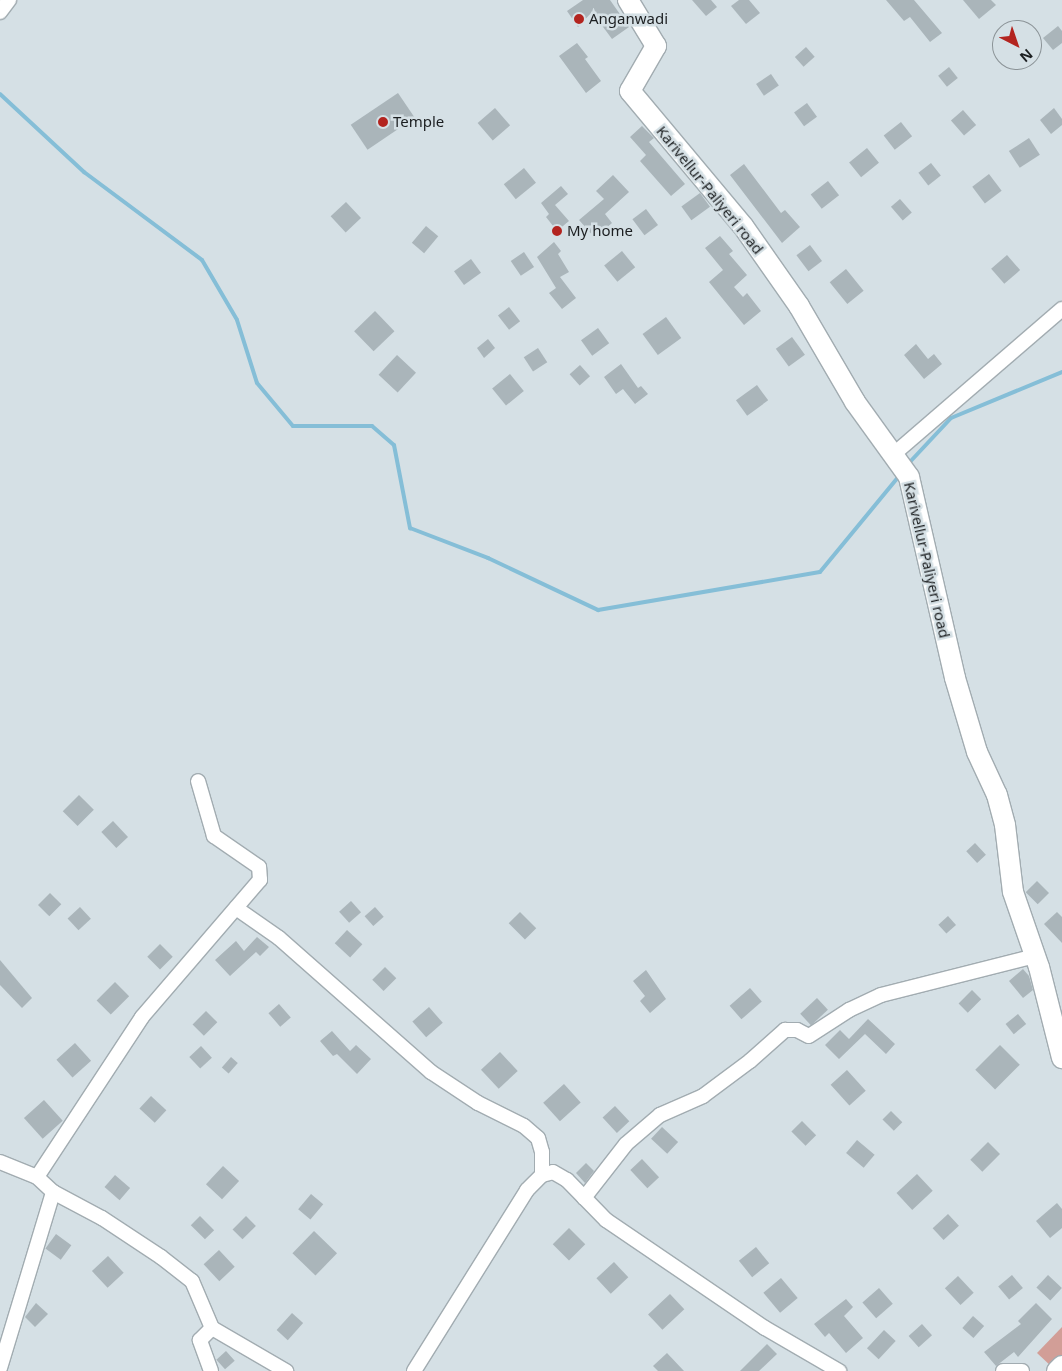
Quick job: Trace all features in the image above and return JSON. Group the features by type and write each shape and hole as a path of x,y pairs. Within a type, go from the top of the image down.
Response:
{"street":[{"path":"0,12 9,0"},
{"name":"Karivellur-Paliyeri road","path":"628,0 656,46 630,91 743,226 799,306 855,402 909,477 955,678 978,752 997,795 1005,825 1013,892 1035,956 1062,1058"},
{"path":"894,454 1062,310"},
{"path":"37,1177 142,1017 260,880 259,867 214,836 198,781"},
{"path":"236,908 280,938 431,1072 478,1103 524,1126 538,1138 542,1152 542,1175"},
{"path":"584,1198 626,1144 660,1115 703,1096 750,1061 785,1030 797,1030 809,1036 849,1010 881,995 1035,956"},
{"path":"0,1162 37,1177 53,1192 102,1218 192,1282 212,1328 286,1371"},
{"path":"414,1371 527,1190 542,1175 553,1172 584,1198 606,1220 765,1328 839,1371"},
{"path":"0,1368 53,1192"},
{"path":"211,1371 200,1340 212,1328"},
{"path":"1057,1371 1062,1366"},
{"path":"1003,1371 1022,1371"}],"shaded area":[{"path":"1062,1327 1062,1356 1052,1367 1037,1353"}],"building":[{"path":"583,0 610,0 629,27 612,39 592,12 578,27 567,11"},
{"path":"692,0 711,0 717,7 706,16"},
{"path":"739,0 749,0 760,13 746,24 731,6"},
{"path":"886,0 914,0 942,33 930,42 910,17 904,21"},
{"path":"963,0 991,0 996,5 979,19"},
{"path":"1058,26 1062,31 1062,43 1053,50 1043,38"},
{"path":"577,43 588,57 585,59 601,81 586,93 559,56"},
{"path":"806,47 815,57 804,67 795,57"},
{"path":"949,67 958,78 947,87 938,76"},
{"path":"771,74 779,86 764,96 756,84"},
{"name":"Temple","path":"398,93 415,118 368,150 351,125"},
{"path":"807,103 817,117 804,126 794,112"},
{"path":"495,108 510,125 493,140 478,123"},
{"path":"1054,108 1062,119 1062,125 1051,134 1040,120"},
{"path":"963,110 976,125 964,136 951,120"},
{"path":"901,122 912,136 895,150 884,136"},
{"path":"642,126 654,138 649,142 685,184 671,196 640,161 646,155 630,137"},
{"path":"1029,138 1040,155 1020,168 1009,151"},
{"path":"867,148 879,163 861,177 849,162"},
{"path":"931,163 941,176 928,185 918,173"},
{"path":"744,164 781,213 785,210 800,227 782,243 730,175"},
{"path":"524,168 536,183 516,199 504,184"},
{"path":"989,174 1002,191 985,203 972,187"},
{"path":"613,175 629,192 605,214 612,223 595,238 579,220 604,199 596,191"},
{"path":"828,181 839,195 822,209 811,195"},
{"path":"561,186 568,194 555,205 569,221 557,231 546,217 549,214 541,203"},
{"path":"700,193 710,207 691,220 681,207"},
{"path":"900,199 912,213 903,220 891,207"},
{"path":"346,202 361,218 346,232 331,216"},
{"path":"646,209 658,225 644,235 632,219"},
{"path":"426,226 438,236 424,253 412,243"},
{"path":"720,236 733,251 729,254 747,275 734,287 743,297 747,293 761,311 744,325 709,282 723,270 705,248"},
{"path":"554,242 561,251 558,254 569,272 560,277 576,298 562,309 549,293 556,288 537,257"},
{"path":"810,245 822,261 808,271 796,255"},
{"path":"622,251 635,267 617,282 604,265"},
{"path":"524,252 534,267 521,276 511,261"},
{"path":"1007,255 1020,270 1004,284 991,269"},
{"path":"471,259 481,273 464,285 454,271"},
{"path":"846,269 864,291 847,304 830,282"},
{"path":"509,307 520,321 509,330 498,316"},
{"path":"375,311 394,331 374,351 354,331"},
{"path":"666,317 681,338 658,355 643,334"},
{"path":"598,328 609,343 592,356 581,340"},
{"path":"792,337 805,355 789,367 776,349"},
{"path":"488,339 495,348 484,358 477,348"},
{"path":"916,344 928,359 934,354 942,364 924,379 904,355"},
{"path":"538,348 547,362 533,372 524,357"},
{"path":"397,355 416,373 398,392 379,375"},
{"path":"621,364 638,388 641,386 648,394 635,404 623,389 616,394 604,377"},
{"path":"580,365 590,376 580,386 570,374"},
{"path":"510,374 524,391 506,406 492,388"},
{"path":"757,385 768,400 747,416 736,400"},
{"path":"79,795 94,810 78,826 63,811"},
{"path":"113,821 128,837 116,848 101,832"},
{"path":"975,843 986,855 977,863 966,851"},
{"path":"1037,881 1049,893 1038,904 1026,892"},
{"path":"50,893 61,904 49,916 38,905"},
{"path":"351,901 361,912 349,923 339,912"},
{"path":"80,907 91,919 78,930 68,919"},
{"path":"375,907 384,917 373,926 365,916"},
{"path":"520,912 536,928 525,940 509,923"},
{"path":"1057,912 1062,917 1062,943 1044,924"},
{"path":"948,916 956,925 946,934 938,925"},
{"path":"347,930 362,944 350,957 335,943"},
{"path":"257,937 269,947 260,956 256,952 230,976 215,960 236,941 244,951"},
{"path":"160,944 173,957 160,969 147,957"},
{"path":"0,960 32,998 22,1008 0,985"},
{"path":"385,967 396,978 384,991 372,980"},
{"path":"1023,969 1029,976 1033,990 1023,998 1009,981"},
{"path":"646,970 666,999 650,1013 640,1001 645,996 633,981"},
{"path":"115,982 129,996 111,1015 97,1000"},
{"path":"750,988 762,1002 741,1019 730,1006"},
{"path":"972,990 981,999 968,1013 959,1003"},
{"path":"817,998 828,1010 811,1025 800,1014"},
{"path":"279,1004 291,1018 280,1027 268,1013"},
{"path":"429,1007 443,1023 426,1037 412,1021"},
{"path":"206,1011 217,1022 204,1036 193,1024"},
{"path":"1018,1014 1026,1024 1014,1034 1006,1024"},
{"path":"868,1019 895,1044 886,1054 865,1034 839,1059 825,1045 840,1030 849,1039"},
{"path":"332,1031 350,1051 356,1045 371,1059 357,1074 337,1054 333,1056 320,1041"},
{"path":"75,1043 91,1061 72,1078 56,1060"},
{"path":"1000,1045 1020,1065 995,1090 975,1070"},
{"path":"201,1046 212,1058 200,1069 189,1057"},
{"path":"500,1052 518,1071 499,1089 481,1070"},
{"path":"231,1057 238,1063 229,1073 222,1068"},
{"path":"847,1070 866,1091 849,1106 831,1085"},
{"path":"564,1084 581,1103 560,1121 543,1103"},
{"path":"151,1096 166,1110 155,1123 139,1108"},
{"path":"44,1100 63,1121 43,1139 24,1118"},
{"path":"615,1106 629,1121 617,1133 603,1118"},
{"path":"891,1111 902,1122 894,1131 883,1119"},
{"path":"802,1121 816,1135 806,1146 791,1132"},
{"path":"662,1127 678,1142 667,1154 651,1139"},
{"path":"857,1140 875,1155 864,1168 846,1153"},
{"path":"988,1142 1000,1154 982,1172 970,1160"},
{"path":"642,1159 659,1177 647,1188 630,1170"},
{"path":"586,1163 594,1171 585,1183 576,1173"},
{"path":"223,1166 239,1181 222,1199 206,1184"},
{"path":"917,1174 933,1191 912,1210 897,1193"},
{"path":"115,1175 130,1188 120,1200 105,1187"},
{"path":"311,1194 323,1204 310,1220 298,1209"},
{"path":"1057,1203 1062,1209 1062,1228 1050,1238 1036,1221"},
{"path":"948,1214 959,1226 944,1240 933,1228"},
{"path":"200,1216 214,1230 205,1239 191,1225"},
{"path":"246,1216 256,1226 242,1239 233,1229"},
{"path":"569,1228 585,1244 569,1261 553,1244"},
{"path":"314,1231 337,1253 315,1276 292,1253"},
{"path":"56,1234 71,1245 61,1260 45,1249"},
{"path":"756,1247 769,1263 752,1277 739,1261"},
{"path":"219,1250 235,1267 219,1281 204,1264"},
{"path":"108,1256 124,1273 108,1288 92,1271"},
{"path":"614,1262 628,1277 611,1294 596,1278"},
{"path":"1012,1275 1023,1288 1009,1300 998,1287"},
{"path":"1048,1275 1062,1288 1050,1300 1036,1287"},
{"path":"958,1276 974,1293 961,1305 945,1288"},
{"path":"781,1278 798,1298 780,1313 763,1293"},
{"path":"879,1288 893,1304 876,1318 862,1302"},
{"path":"670,1294 684,1309 662,1330 648,1314"},
{"path":"846,1299 853,1307 844,1316 863,1338 846,1353 829,1333 825,1337 814,1324"},
{"path":"36,1303 48,1314 35,1327 25,1317"},
{"path":"1036,1303 1052,1319 1018,1357 1014,1352 996,1366 984,1352 1021,1324 1018,1321"},
{"path":"292,1313 303,1323 288,1340 277,1330"},
{"path":"973,1316 984,1326 973,1338 962,1328"},
{"path":"922,1324 932,1335 919,1347 909,1336"},
{"path":"884,1330 896,1341 879,1359 867,1348"},
{"path":"767,1344 777,1354 759,1371 740,1371"},
{"path":"226,1351 235,1361 225,1369 216,1360"},
{"path":"667,1353 684,1371 658,1371 653,1366"}],"waterway":[{"path":"0,94 84,172 202,260 237,320 257,383 293,426 372,426 394,445 410,528 488,558 598,610 820,572 899,476"},
{"path":"908,464 951,418 1062,372"}],"place":[{"name":"Anganwadi","path":"579,19"},
{"name":"Temple","path":"383,122"},
{"name":"My home","path":"557,231"}]}
